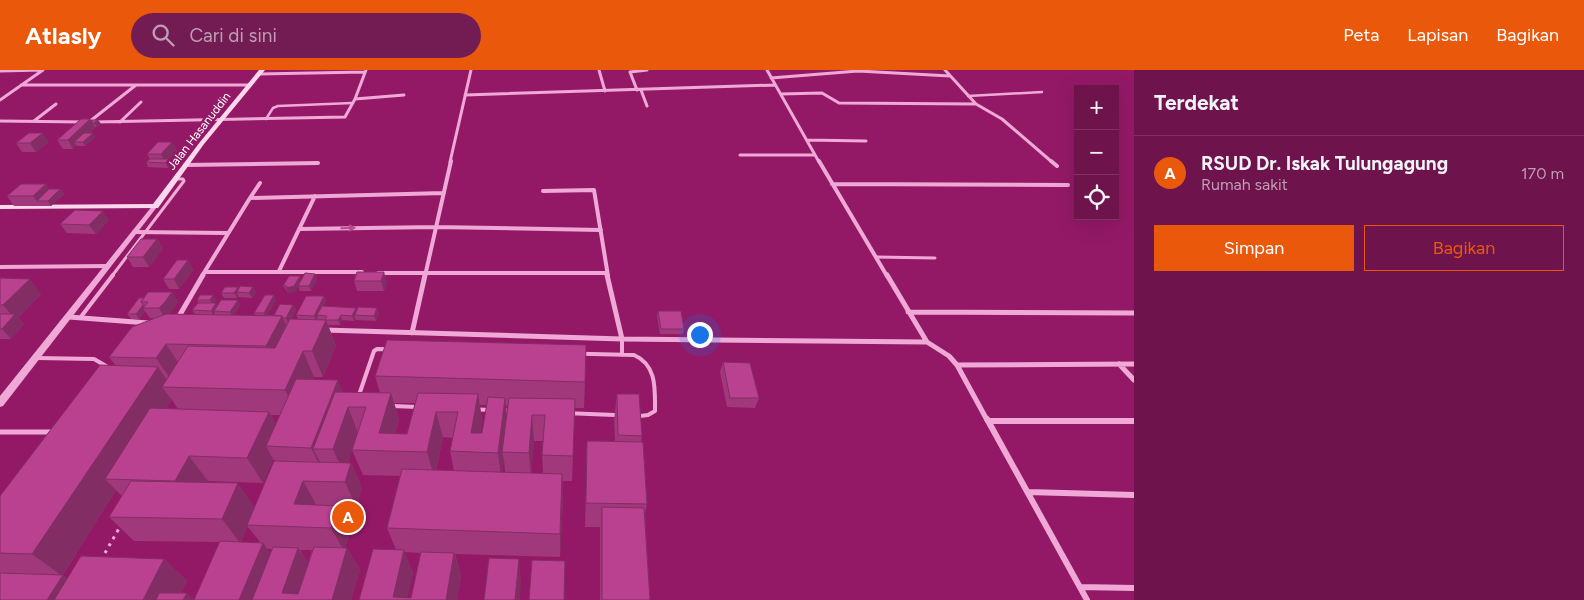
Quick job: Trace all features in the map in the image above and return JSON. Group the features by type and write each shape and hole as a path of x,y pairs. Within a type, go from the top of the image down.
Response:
{"main road":[{"name":"Jalan Hasanuddin","path":"155,206 185,165 260,72"},
{"path":"0,207 155,206"}],"street":[{"path":"0,71 43,70"},
{"path":"0,100 43,70"},
{"path":"412,333 471,70"},
{"path":"599,70 605,91"},
{"path":"647,70 630,72 647,106"},
{"path":"767,70 832,184 927,342 949,356 957,364 1087,600"},
{"path":"945,70 976,104 1002,119 1057,166"},
{"path":"0,121 120,122 345,117 355,99 365,71 260,72"},
{"path":"771,78 858,71 950,76"},
{"path":"21,85 249,85"},
{"path":"89,122 136,85"},
{"path":"466,95 775,85"},
{"path":"781,94 822,92 839,103 976,104"},
{"path":"355,99 404,95"},
{"path":"120,122 141,102"},
{"path":"34,121 56,104"},
{"path":"807,140 866,141"},
{"path":"740,155 816,155"},
{"path":"185,165 318,163"},
{"path":"178,318 227,233 260,183"},
{"path":"832,184 1068,185"},
{"path":"543,190 594,190 607,273 622,339"},
{"path":"250,198 444,193"},
{"path":"279,271 315,196"},
{"path":"0,404 155,206"},
{"path":"300,229 436,227 601,230"},
{"path":"134,232 227,233"},
{"path":"0,267 108,266"},
{"path":"205,272 607,273"},
{"path":"908,312 1134,313"},
{"path":"69,317 156,323"},
{"path":"314,330 622,339 927,342"},
{"path":"957,364 1134,364"},
{"path":"1119,364 1134,380"},
{"path":"989,420 1134,422"},
{"path":"1028,492 1134,495"},
{"path":"1080,587 1134,588"}],"lane":[{"path":"968,96 1042,92"},
{"path":"266,119 273,108 278,106 352,103"},
{"path":"80,318 184,181 183,179 175,179"},
{"path":"876,257 935,258"},
{"path":"408,349 412,333"},
{"path":"622,339 622,355"},
{"path":"380,349 622,355 640,357 649,364 652,370 655,411 648,415 378,406 361,402 359,394 374,351 380,349"},
{"path":"37,358 94,359 106,366 105,374"},
{"path":"0,432 57,432"}],"path":[{"path":"98,566 124,520"}],"building":[{"path":"81,119 90,119 68,140 57,140"},
{"path":"29,133 43,133 30,143 16,143"},
{"path":"84,133 93,133 83,142 74,142"},
{"path":"158,142 172,142 161,154 147,154"},
{"path":"150,159 169,159 165,163 146,162"},
{"path":"21,184 46,184 33,196 7,196"},
{"path":"49,189 60,189 48,201 37,201"},
{"path":"75,210 103,211 89,225 60,224"},
{"path":"141,239 157,239 143,257 127,257"},
{"path":"177,260 188,260 174,279 163,279"},
{"path":"357,272 384,272 381,281 354,281"},
{"path":"305,273 315,274 309,286 298,286"},
{"path":"289,276 300,276 294,286 286,288 287,286 283,286"},
{"path":"0,278 30,279 3,305 0,305"},
{"path":"240,286 253,287 249,293 237,292"},
{"path":"225,287 238,287 234,293 221,293"},
{"path":"148,292 172,292 159,308 143,308 148,302 141,302"},
{"path":"200,295 213,295 210,300 197,300"},
{"path":"265,295 274,295 264,313 254,313"},
{"path":"306,296 324,296 314,316 296,315"},
{"path":"139,298 144,298 141,302 143,305 136,314 127,314"},
{"path":"221,300 238,300 230,312 214,311"},
{"path":"198,303 216,303 211,311 192,310"},
{"path":"280,304 293,305 286,318 274,315"},
{"path":"322,306 356,308 352,316 341,315 338,320 325,320 327,316 317,315"},
{"path":"358,307 377,308 374,316 355,315"},
{"path":"658,311 681,311 684,329 661,329"},
{"path":"0,314 15,314 2,329 0,329"},
{"path":"166,314 282,316 266,346 166,344 156,358 109,357 132,327"},
{"path":"290,319 326,320 312,351 303,351 285,390 162,387 188,346 275,348"},
{"path":"387,340 586,345 585,382 375,376"},
{"path":"723,362 750,363 759,398 730,398"},
{"path":"100,365 158,367 32,554 0,553 0,496"},
{"path":"296,379 338,380 311,448 266,446"},
{"path":"335,392 391,393 379,433 407,434 418,393 478,394 471,433 482,433 488,397 505,398 498,453 450,451 458,412 436,412 427,452 352,450 366,407 348,407 333,449 313,449"},
{"path":"617,394 639,394 642,436 618,435"},
{"path":"509,398 575,399 573,456 542,455 545,415 532,415 529,453 502,452"},
{"path":"150,408 269,412 247,458 189,456 175,481 105,479"},
{"path":"587,441 643,442 647,504 586,503"},
{"path":"274,461 351,463 345,482 303,481 294,504 338,506 331,528 247,525"},
{"path":"402,469 562,474 560,534 387,528"},
{"path":"131,481 238,483 222,519 109,517"},
{"path":"602,507 644,508 650,600 602,600"},
{"path":"220,541 263,543 239,600 194,600"},
{"path":"273,547 298,548 282,593 298,594 314,547 347,548 332,600 252,600"},
{"path":"373,549 404,550 393,597 411,598 421,552 454,553 446,600 359,600"},
{"path":"81,556 164,559 143,600 54,600"},
{"path":"489,558 519,559 515,600 484,600"},
{"path":"532,560 565,561 564,600 529,600"},
{"path":"0,573 63,575 47,600 0,600"},
{"path":"159,593 187,593 183,600 156,600"}],"place":[{"name":"RSUD Dr. Iskak Tulungagung","path":"348,517"}]}
